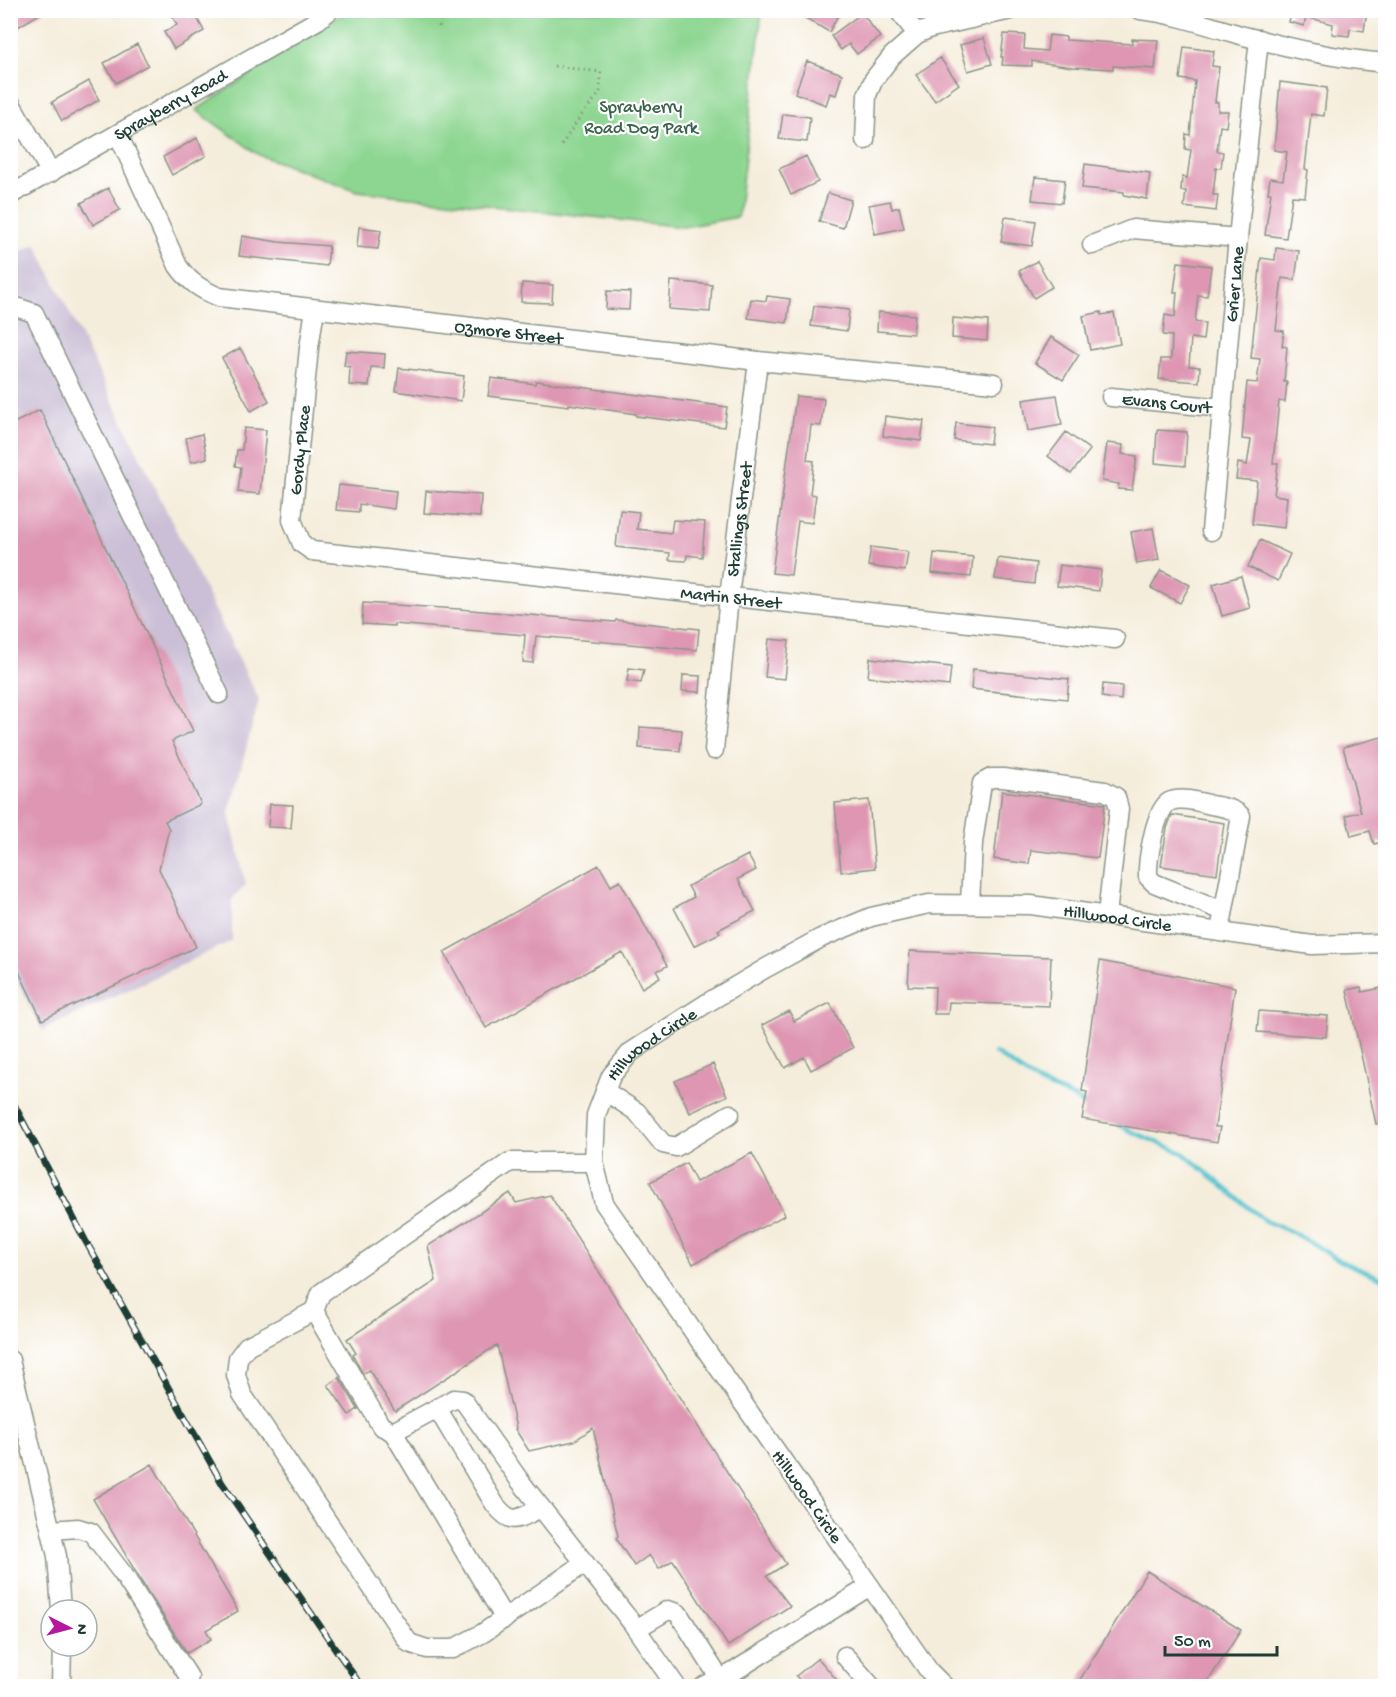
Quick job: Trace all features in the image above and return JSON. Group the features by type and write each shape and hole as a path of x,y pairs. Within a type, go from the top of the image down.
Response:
{"street":[{"name":"Sprayberry Road","path":"10,195 308,25 330,10"},
{"path":"898,10 917,34"},
{"path":"865,140 867,96 874,79 892,56 917,34 931,28 1011,10"},
{"path":"1140,10 1184,17 1259,39 1344,59 1386,63"},
{"name":"Grier Lane","path":"1211,531 1259,39"},
{"path":"10,102 51,173"},
{"name":"Ozmore Street","path":"118,134 178,266 185,277 205,291 219,297 758,360 994,383"},
{"path":"1092,245 1133,229 1238,238"},
{"path":"10,305 34,313 219,694"},
{"name":"Gordy Place","path":"315,309 292,520 302,544 312,551 346,555"},
{"name":"Stallings Street","path":"714,750 729,597 758,360"},
{"name":"Evans Court","path":"1111,397 1223,408"},
{"name":"Martin Street","path":"346,555 1115,639"},
{"path":"970,903 974,843 982,783 991,778 1003,778 1105,791 1116,796 1119,809 1107,915"},
{"path":"1220,931 1241,816 1237,811 1200,802 1170,801 1162,808 1155,829 1148,878 1154,883 1223,910"},
{"name":"Hillwood Circle","path":"944,1686 929,1671 604,1203 594,1162 596,1115 610,1076 631,1052 707,1003 821,939 871,917 928,904 1031,905 1312,945 1386,943"},
{"path":"605,1091 637,1112 663,1144 676,1147 730,1114"},
{"path":"585,1563 505,1619 453,1649 427,1649 410,1643 242,1394 236,1375 238,1358 247,1346 314,1311 321,1293 510,1162 594,1162"},
{"path":"314,1311 381,1426 393,1432 505,1619"},
{"path":"10,1360 57,1556 60,1598"},
{"path":"393,1432 454,1399 463,1400 542,1508 636,1629 676,1686"},
{"path":"437,1408 504,1516 512,1519 519,1518 542,1508"},
{"path":"51,1530 78,1528 91,1532 123,1574 189,1677"},
{"path":"636,1629 668,1610 678,1613 712,1683 870,1586"},
{"path":"845,1656 871,1686"},
{"path":"60,1686 61,1658"}],"path":[{"path":"439,27 442,10"},
{"path":"554,66 601,72 600,93 580,117 561,146"}],"shaded area":[{"path":"36,244 259,700 229,813 246,885 232,899 232,941 42,1030 11,968 10,257"}],"green space":[{"name":"Sprayberry Road Dog Park","path":"347,11 762,11 738,217 683,227 357,191 259,155 196,110"}],"building":[{"path":"10,10 46,10 10,32"},
{"path":"169,10 183,10 188,18 195,14 204,31 174,49 164,32 177,25"},
{"path":"792,10 841,10 829,32"},
{"path":"1292,10 1367,10 1364,31 1350,29 1349,36 1332,34 1333,24 1306,17 1304,26 1289,22"},
{"path":"862,13 880,37 857,54 849,44 841,50 831,36"},
{"path":"1004,34 1025,35 1024,49 1047,51 1049,35 1066,37 1066,40 1132,44 1132,39 1158,40 1155,69 1113,66 1113,69 1072,67 1032,61 1032,66 1002,65"},
{"path":"984,38 992,64 968,71 960,45"},
{"path":"137,44 148,65 116,83 104,63"},
{"path":"1184,47 1214,51 1212,66 1219,67 1215,102 1218,102 1218,111 1228,111 1226,127 1220,126 1217,151 1223,152 1221,168 1216,168 1213,195 1218,195 1216,211 1184,207 1186,191 1181,191 1182,177 1187,178 1191,150 1185,149 1186,134 1190,135 1195,81 1180,79"},
{"path":"940,58 959,84 935,101 916,75"},
{"path":"807,61 842,74 836,95 830,93 826,105 795,93"},
{"path":"89,81 99,100 62,121 52,102"},
{"path":"1280,82 1327,88 1324,116 1311,114 1305,169 1308,170 1305,197 1292,196 1286,238 1265,235 1271,193 1268,193 1270,178 1283,180 1287,152 1274,150"},
{"path":"783,114 810,117 807,142 779,139"},
{"path":"197,138 206,156 172,175 163,157"},
{"path":"806,156 818,182 791,195 779,169"},
{"path":"1085,164 1150,173 1147,199 1124,195 1124,192 1082,188"},
{"path":"1035,177 1065,180 1062,203 1032,200"},
{"path":"108,188 120,210 93,225 81,203"},
{"path":"828,193 851,200 843,228 819,221"},
{"path":"890,201 892,209 899,207 904,228 875,234 869,205"},
{"path":"1005,217 1036,221 1032,246 1001,242"},
{"path":"359,227 381,230 378,249 357,247"},
{"path":"242,236 278,242 329,246 327,266 239,256"},
{"path":"1276,248 1299,251 1295,280 1282,278 1276,330 1284,331 1282,346 1287,347 1285,402 1279,401 1273,463 1278,463 1274,495 1287,497 1284,528 1252,524 1257,481 1236,479 1238,463 1247,465 1251,440 1242,439 1247,382 1257,383 1260,359 1251,358 1261,258 1275,260"},
{"path":"1037,261 1052,287 1034,298 1019,271"},
{"path":"1178,262 1211,266 1207,296 1198,295 1195,322 1205,323 1203,340 1191,338 1189,366 1200,367 1199,382 1159,379 1161,359 1171,359 1172,336 1163,335 1165,315 1175,317 1177,292 1174,292"},
{"path":"671,281 712,285 710,312 669,309"},
{"path":"522,283 553,285 552,303 521,302"},
{"path":"607,291 630,292 629,310 606,309"},
{"path":"767,296 790,299 787,323 748,318 751,299 766,301"},
{"path":"814,306 849,310 847,331 811,326"},
{"path":"878,312 915,315 913,334 877,331"},
{"path":"1101,312 1101,315 1114,313 1120,344 1090,350 1083,316"},
{"path":"953,318 988,321 987,341 952,338"},
{"path":"1051,337 1079,355 1063,380 1035,363"},
{"path":"240,348 269,401 251,411 222,358"},
{"path":"346,351 385,354 384,368 371,367 369,386 349,385 350,367 344,366"},
{"path":"399,368 464,376 461,401 396,391"},
{"path":"491,378 535,384 536,381 727,407 724,427 636,416 636,414 569,404 569,406 488,396"},
{"path":"1057,395 1062,425 1028,431 1023,400"},
{"path":"796,396 824,399 821,426 811,425 807,460 814,461 810,494 816,495 812,523 798,521 791,575 772,573"},
{"path":"40,410 193,731 172,741 201,804 165,821 169,829 159,869 196,947 42,1020 10,953 10,425"},
{"path":"885,416 924,421 921,441 883,436"},
{"path":"956,423 992,427 990,444 954,440"},
{"path":"244,428 266,430 260,494 238,492 241,467 235,466 237,450 242,450"},
{"path":"1157,430 1187,432 1185,466 1155,463"},
{"path":"1066,432 1090,450 1071,474 1048,456"},
{"path":"202,434 207,458 191,462 186,438"},
{"path":"1107,443 1123,445 1122,454 1137,456 1132,490 1118,489 1119,484 1102,481"},
{"path":"339,485 396,491 394,509 359,504 359,512 336,510"},
{"path":"426,491 481,495 480,517 424,513"},
{"path":"620,510 639,512 637,529 671,533 673,520 705,522 702,557 687,555 686,561 669,560 670,553 616,547"},
{"path":"1153,528 1159,560 1137,564 1131,532"},
{"path":"1260,540 1290,554 1278,581 1248,567"},
{"path":"871,547 908,552 905,571 868,566"},
{"path":"934,553 973,557 971,577 932,573"},
{"path":"998,558 1036,563 1034,584 995,579"},
{"path":"1060,565 1101,570 1099,591 1057,586"},
{"path":"1161,570 1190,585 1180,603 1151,588"},
{"path":"1241,576 1250,608 1222,616 1213,584"},
{"path":"363,603 615,622 616,620 699,629 697,650 536,636 533,663 523,662 525,635 394,624 394,626 362,624"},
{"path":"769,639 789,641 785,679 765,677"},
{"path":"870,658 951,667 949,686 868,677"},
{"path":"629,668 644,670 641,683 627,681"},
{"path":"973,669 1069,679 1067,699 971,689"},
{"path":"683,675 701,676 700,692 682,691"},
{"path":"1103,684 1122,686 1121,700 1102,697"},
{"path":"640,727 682,730 680,751 639,748"},
{"path":"1386,736 1386,841 1374,844 1370,831 1351,836 1346,815 1361,812 1343,747"},
{"path":"1002,791 1105,804 1098,858 1031,850 1029,864 994,859"},
{"path":"869,800 875,868 841,872 835,803"},
{"path":"270,804 293,805 291,828 268,827"},
{"path":"1172,815 1224,823 1217,874 1161,866 1167,828"},
{"path":"748,855 756,870 738,879 755,911 718,930 720,933 694,946 674,908 694,897 688,886"},
{"path":"599,865 611,886 620,881 667,966 657,971 660,977 642,988 622,952 486,1028 444,952"},
{"path":"910,951 1051,957 1049,1006 949,1002 948,1014 934,1014 935,987 908,986"},
{"path":"1100,961 1235,987 1215,1127 1220,1127 1217,1142 1082,1119 1087,1092 1082,1091"},
{"path":"1361,987 1362,992 1386,987 1386,1122 1376,1124 1347,990"},
{"path":"830,1003 853,1048 811,1070 804,1057 785,1068 762,1025 789,1011 794,1021"},
{"path":"1259,1011 1328,1016 1326,1037 1257,1032"},
{"path":"713,1064 727,1096 690,1113 675,1081"},
{"path":"752,1153 785,1215 693,1264 650,1182 686,1163 696,1182"},
{"path":"510,1193 516,1203 550,1195 786,1564 767,1576 790,1606 728,1646 673,1560 659,1569 649,1555 634,1566 616,1538 618,1536 593,1428 574,1441 529,1451 515,1429 497,1345 395,1411 369,1370 363,1374 353,1355 356,1353 347,1339 436,1281 428,1246"},
{"path":"339,1377 358,1409 349,1415 328,1385"},
{"path":"152,1464 238,1611 206,1630 211,1639 187,1653 93,1499"},
{"path":"1147,1571 1241,1630 1205,1686 1076,1686"},
{"path":"818,1658 842,1686 805,1686 796,1676"}],"waterway":[{"path":"995,1053 1039,1083 1073,1097 1089,1107"},
{"path":"1117,1123 1130,1131 1183,1153 1265,1221 1292,1232 1343,1262 1386,1280"}],"railway":[{"path":"10,1097 85,1240 222,1483 361,1686"}]}
